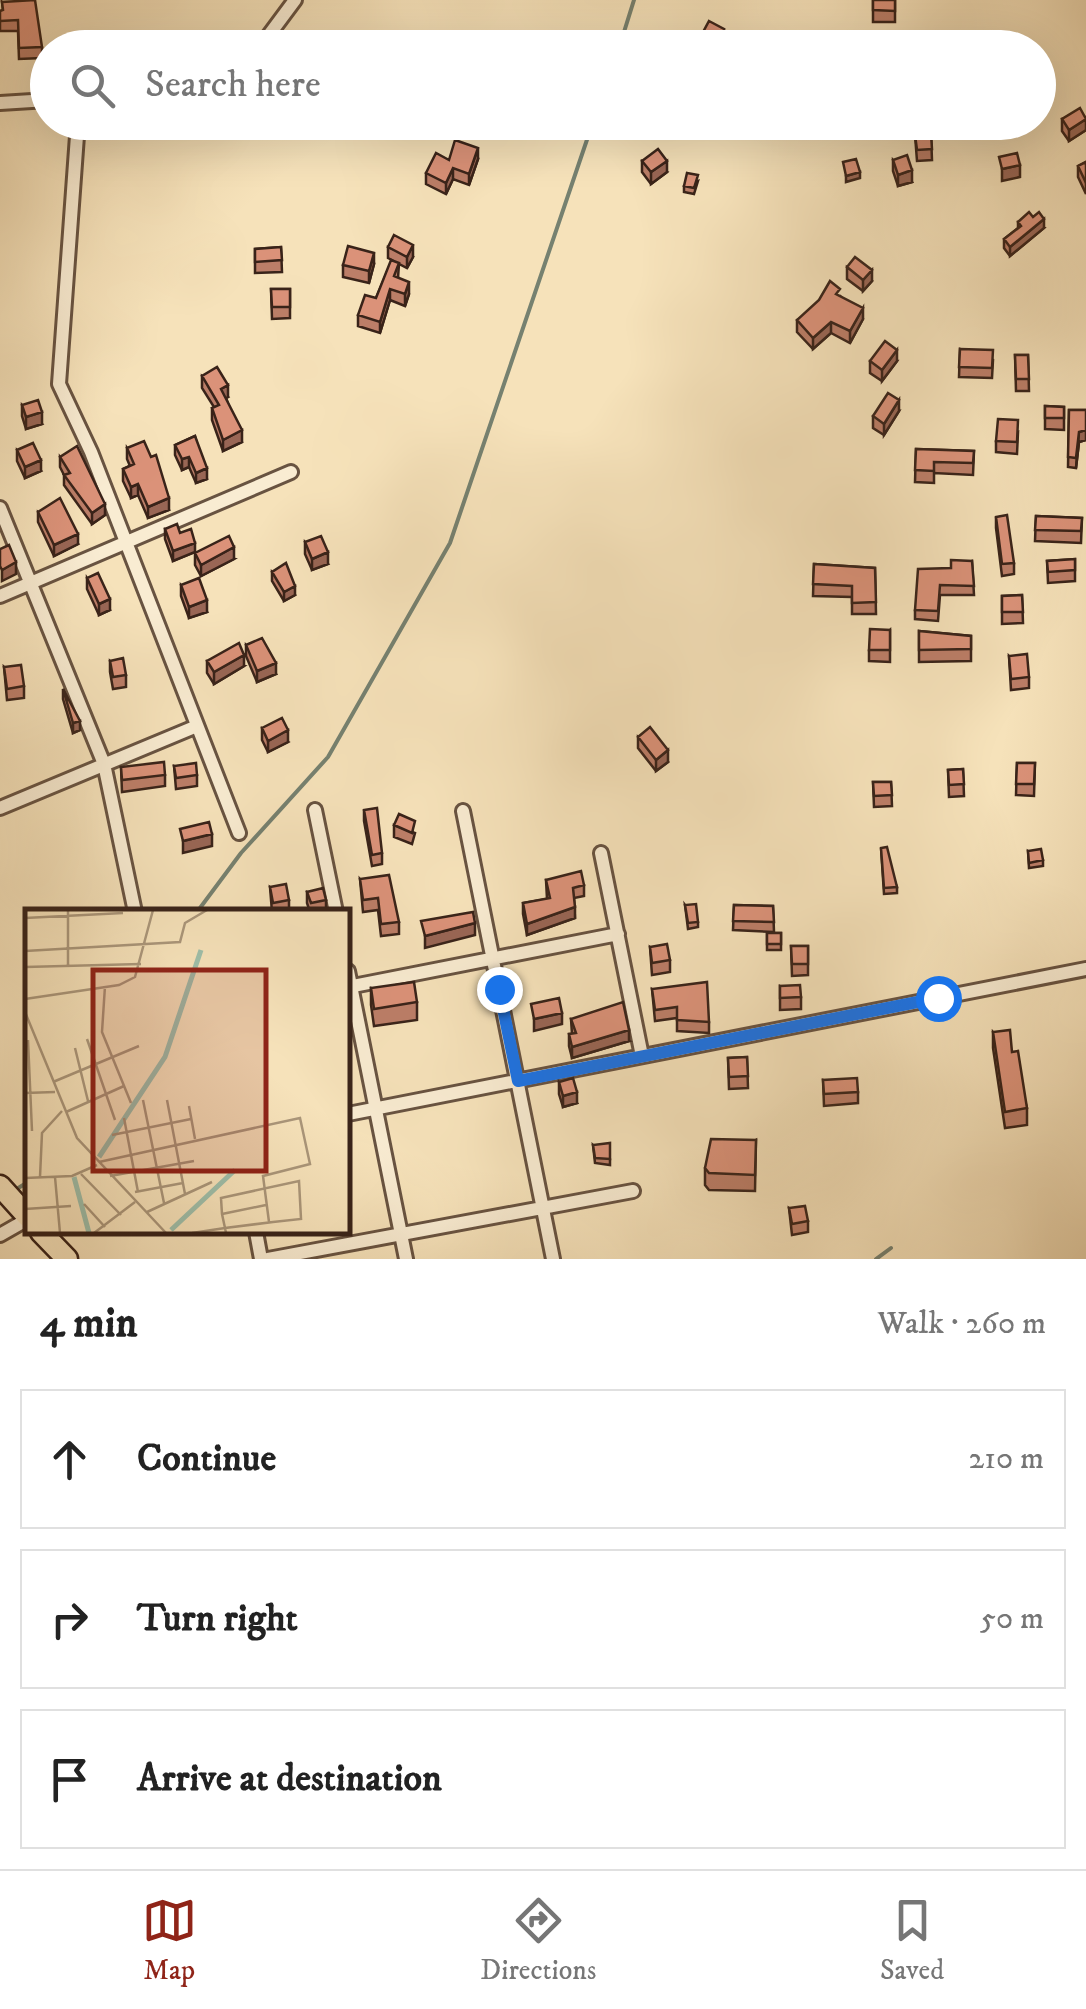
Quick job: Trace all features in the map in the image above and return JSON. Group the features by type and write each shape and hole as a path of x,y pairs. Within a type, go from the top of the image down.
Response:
{"main road":[{"path":"43,1234 67,1259"}],"street":[{"path":"273,30 295,0"},
{"path":"0,102 30,101"},
{"path":"77,140 59,384 126,542 239,833"},
{"path":"0,596 291,472"},
{"path":"0,508 104,764 134,909"},
{"path":"0,808 197,726"},
{"path":"315,810 335,909"},
{"path":"464,811 553,1259"},
{"path":"602,853 642,1056"},
{"path":"350,987 618,934"},
{"path":"350,1114 1086,969"},
{"path":"350,992 406,1259"},
{"path":"257,1234 265,1259 634,1191"},
{"path":"0,1235 19,1206"}],"building":[{"path":"35,0 39,30 30,30 30,48 19,48 18,20 0,21 2,2"},
{"path":"873,0 895,0 895,11 873,10"},
{"path":"709,21 724,29 723,30 704,30"},
{"path":"1080,108 1086,119 1069,130 1062,119"},
{"path":"455,140 478,148 469,174 453,168 446,183 426,173 436,153 449,160"},
{"path":"916,140 931,140 932,149 917,150"},
{"path":"658,149 667,161 651,172 642,161"},
{"path":"1017,153 1020,165 1002,169 999,157"},
{"path":"907,155 912,170 898,175 893,160"},
{"path":"856,159 860,172 846,176 843,162"},
{"path":"1086,162 1086,183 1078,166"},
{"path":"687,173 698,175 694,188 684,186"},
{"path":"1029,212 1033,217 1039,212 1044,219 1010,247 1004,239 1021,226 1018,222"},
{"path":"394,235 413,245 407,257 388,247"},
{"path":"348,246 374,253 369,271 343,265"},
{"path":"281,247 282,260 255,262 255,249"},
{"path":"855,257 872,270 863,280 847,267"},
{"path":"391,260 399,263 394,276 409,282 405,294 390,289 380,322 358,315 365,295 376,298"},
{"path":"830,281 840,289 836,294 863,308 850,331 831,322 813,338 797,320 819,300"},
{"path":"271,289 290,289 290,307 272,307"},
{"path":"885,341 897,350 882,370 870,361"},
{"path":"960,349 993,350 992,368 959,367"},
{"path":"1015,355 1028,355 1029,379 1016,379"},
{"path":"217,367 228,385 221,389 242,430 223,440 212,408 219,405 202,376"},
{"path":"888,393 899,400 884,424 873,416"},
{"path":"38,400 42,412 26,417 22,405"},
{"path":"1045,406 1064,407 1064,418 1045,418"},
{"path":"1069,410 1086,410 1086,430 1079,432 1076,458 1068,457"},
{"path":"998,419 1018,420 1017,442 996,441"},
{"path":"195,436 207,468 196,473 189,457 182,459 175,445"},
{"path":"144,441 151,457 156,455 169,498 148,507 138,484 131,487 123,469 134,464 127,448"},
{"path":"33,443 41,460 25,467 17,450"},
{"path":"77,446 105,504 92,513 64,475 70,473 60,457"},
{"path":"916,449 974,451 973,463 934,462 934,471 915,470"},
{"path":"60,498 78,534 54,545 38,512"},
{"path":"1007,515 1014,563 1002,564 996,517"},
{"path":"1036,516 1082,518 1081,531 1035,530"},
{"path":"177,524 180,533 191,529 195,543 173,551 165,529"},
{"path":"229,536 234,547 201,565 195,553"},
{"path":"321,536 328,552 312,559 305,542"},
{"path":"9,545 16,562 2,570 0,549"},
{"path":"1075,559 1075,570 1048,572 1047,561"},
{"path":"951,560 972,561 974,586 940,585 938,611 915,610 918,569 951,568"},
{"path":"286,563 295,586 284,592 272,572"},
{"path":"814,564 875,568 876,602 852,603 852,586 813,584"},
{"path":"98,573 110,599 99,604 87,578"},
{"path":"199,578 207,600 189,607 181,585"},
{"path":"1022,595 1023,612 1002,612 1002,596"},
{"path":"870,629 890,630 890,650 869,650"},
{"path":"919,631 971,636 971,649 919,650"},
{"path":"262,638 276,663 257,671 246,645"},
{"path":"239,643 244,655 214,672 207,661"},
{"path":"1027,654 1029,677 1011,679 1009,656"},
{"path":"123,658 126,675 113,677 110,661"},
{"path":"21,665 24,686 7,689 4,667"},
{"path":"63,689 80,721 73,723"},
{"path":"282,718 288,730 268,741 262,728"},
{"path":"650,727 668,750 656,760 638,737"},
{"path":"164,762 165,775 122,780 121,767"},
{"path":"196,763 197,775 176,778 174,766"},
{"path":"1017,763 1035,763 1034,784 1016,784"},
{"path":"963,769 964,784 949,785 948,770"},
{"path":"873,782 891,782 892,795 874,796"},
{"path":"377,808 382,853 372,855 364,810"},
{"path":"399,814 415,821 412,833 394,825"},
{"path":"209,822 212,834 183,841 180,829"},
{"path":"887,847 897,887 884,888 881,848"},
{"path":"1041,849 1043,860 1029,863 1028,851"},
{"path":"581,871 584,885 573,888 575,907 527,924 523,903 550,898 546,880"},
{"path":"389,875 399,922 381,924 378,898 363,900 360,879"},
{"path":"286,884 289,900 273,903 270,887"},
{"path":"323,888 326,900 311,903 307,892"},
{"path":"696,904 698,922 688,923 685,905"},
{"path":"734,905 773,906 774,922 733,921"},
{"path":"473,912 475,923 425,936 421,921"},
{"path":"767,933 781,933 781,944 767,944"},
{"path":"667,944 670,960 652,963 650,947"},
{"path":"791,946 808,946 808,964 792,964"},
{"path":"414,982 417,1002 374,1009 371,988"},
{"path":"707,982 709,1022 677,1020 677,1007 655,1010 652,989"},
{"path":"800,985 801,997 780,998 780,986"},
{"path":"559,998 562,1013 534,1019 531,1004"},
{"path":"623,1002 629,1030 572,1047 569,1034 576,1033 571,1019"},
{"path":"1010,1030 1012,1052 1018,1051 1027,1108 1005,1112 993,1032"},
{"path":"747,1057 748,1076 729,1077 728,1058"},
{"path":"573,1078 577,1092 563,1096 559,1082"},
{"path":"857,1078 858,1092 824,1094 823,1080"},
{"path":"711,1139 756,1140 755,1175 709,1173 705,1168"},
{"path":"610,1143 610,1159 595,1158 593,1145"},
{"path":"805,1206 808,1221 792,1224 789,1208"}],"waterway":[{"path":"625,30 634,0"},
{"path":"199,909 241,853 328,757 450,543 587,140"},
{"path":"15,1190 25,1184"},
{"path":"876,1259 891,1248"}],"route":[{"path":"499,989 518,1081 938,998"}]}
